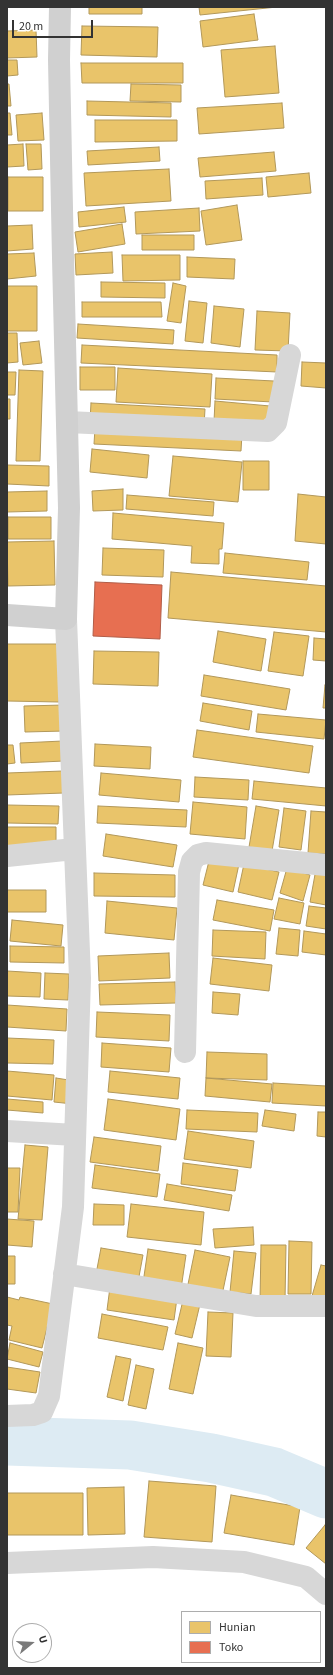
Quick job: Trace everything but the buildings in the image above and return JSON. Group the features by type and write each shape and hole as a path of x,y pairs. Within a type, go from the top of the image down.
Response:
{"street":[{"path":"7,1416 33,1415 42,1412 49,1396 73,1207 80,978 66,619 69,508 62,195 60,7"},
{"path":"67,422 268,431 276,423 290,355"},
{"path":"7,615 66,619"},
{"path":"7,856 74,849"},
{"path":"185,1052 189,872 192,861 198,855 206,853 326,865"},
{"path":"7,1131 75,1135"},
{"path":"64,1274 256,1306 326,1306"},
{"path":"7,1563 153,1557 244,1562 306,1577 326,1594"}],"waterway":[{"path":"7,1441 130,1445 211,1458 274,1472 326,1494"}]}
